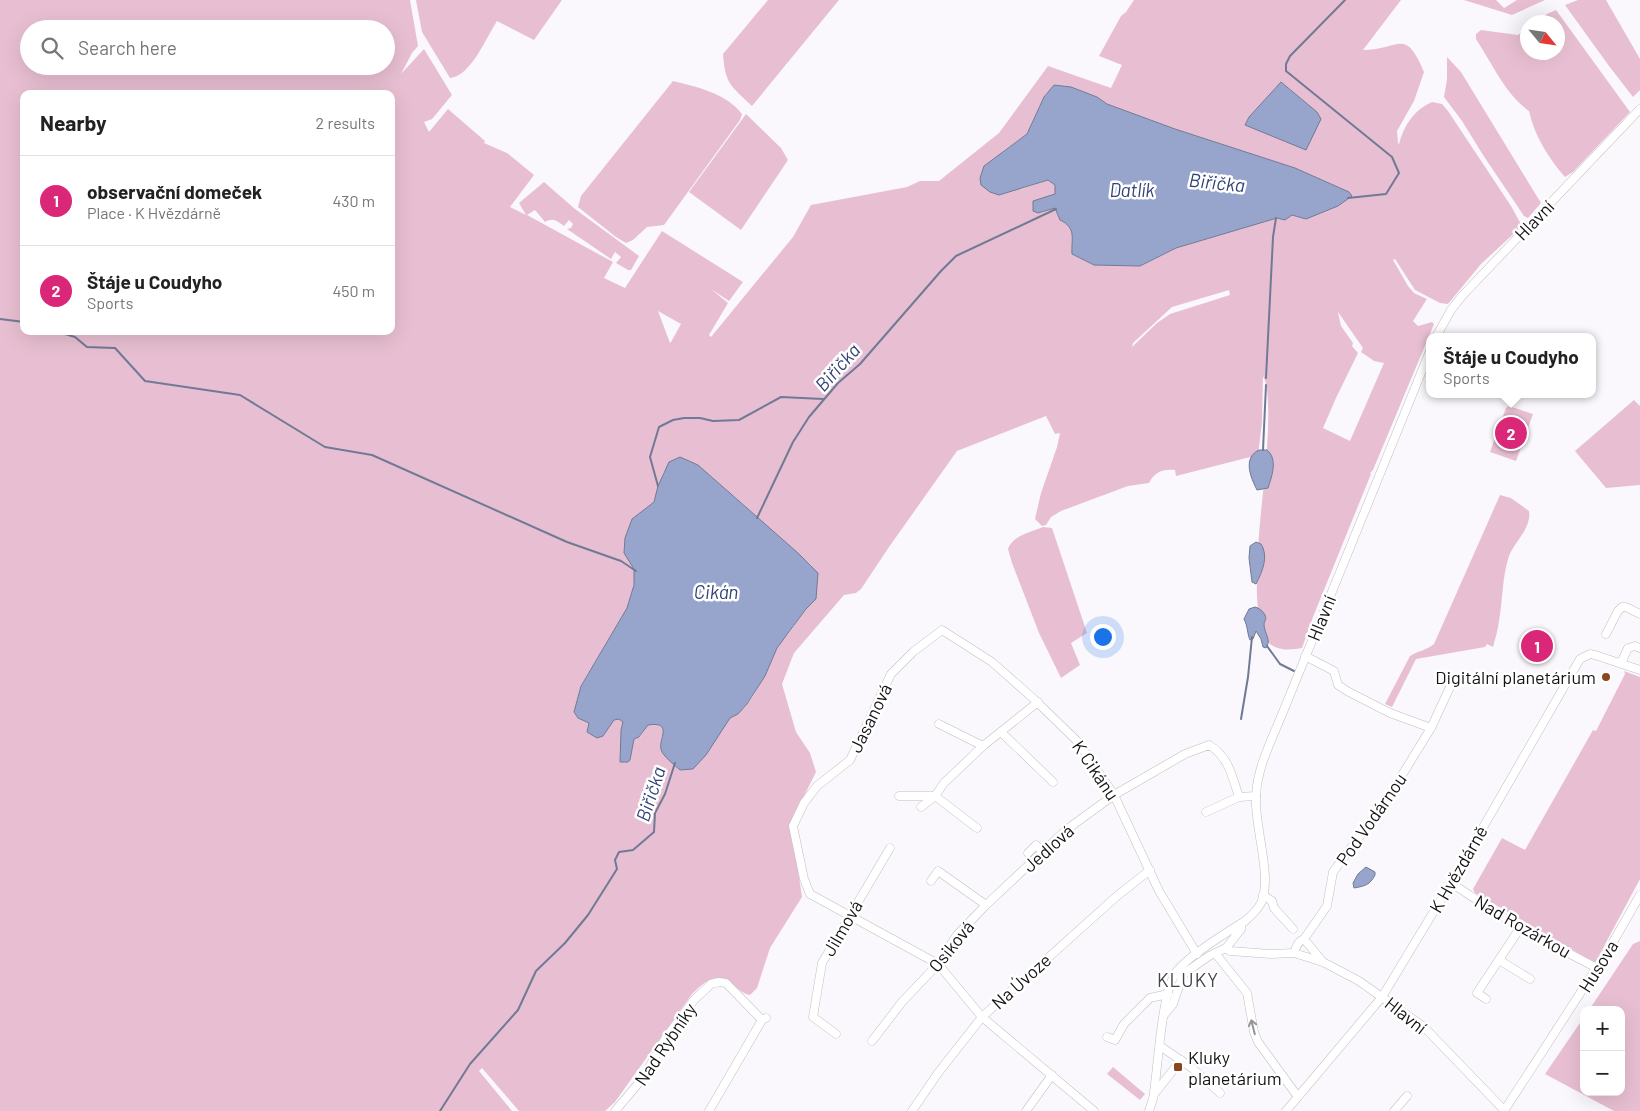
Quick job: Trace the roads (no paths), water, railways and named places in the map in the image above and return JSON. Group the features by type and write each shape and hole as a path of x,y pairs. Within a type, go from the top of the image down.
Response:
{"street":[{"name":"Hlavní","path":"1438,333 1462,296 1640,108"},
{"name":"Hlavní","path":"1149,1111 1154,1094 1164,1014 1172,980 1176,972 1197,954 1241,924 1252,915 1260,904 1263,895 1264,870 1256,796 1260,773 1426,361"},
{"path":"1606,634 1622,607 1640,614"},
{"name":"K Cikánu","path":"942,630 992,662 1038,702 1079,743 1114,795 1159,891 1197,954"},
{"name":"Jasanová","path":"850,917 810,894 804,878 794,826 804,803 818,786 850,760 892,674 913,652 942,630"},
{"path":"1621,663 1628,648 1635,646 1640,648"},
{"name":"K Hvězdárně","path":"1286,1111 1382,997 1576,664 1584,656 1590,654 1640,670"},
{"path":"1306,656 1334,671 1338,685 1347,691 1390,713 1431,728"},
{"name":"Pod Vodárnou","path":"1294,953 1300,940 1304,939 1327,906 1333,872 1386,801 1431,728 1450,686"},
{"path":"921,807 935,796 944,783 983,746 1038,702"},
{"path":"940,724 983,746"},
{"path":"1001,732 1053,782"},
{"name":"Jedlová","path":"986,904 1066,830 1114,795 1185,754 1210,745 1219,751 1226,761 1239,797"},
{"path":"899,796 935,796 977,828"},
{"path":"1206,812 1239,797 1256,796"},
{"path":"1028,853 1036,845 1043,852"},
{"name":"Jilmová","path":"836,1034 813,1016 822,963 890,848"},
{"name":"Na Úvoze","path":"912,1111 938,1073 982,1016 1117,896 1150,870"},
{"name":"Osiková","path":"872,1042 902,1002 938,964 957,935 986,904 938,872 931,881"},
{"name":"Nad Rozárkou","path":"1450,883 1520,928 1597,968"},
{"path":"1263,895 1272,901 1274,908 1292,929"},
{"name":"Husova","path":"1505,1111 1597,968 1640,895"},
{"path":"850,917 938,964 982,1016 1094,1111"},
{"name":"Hlavní","path":"1164,1014 1173,1004 1182,977 1186,972 1226,948 1241,929 1241,924"},
{"path":"1486,999 1477,993 1520,928"},
{"path":"1304,939 1323,962"},
{"name":"Hlavní","path":"1226,948 1230,951 1271,954 1294,953 1323,962 1360,981 1424,1028 1505,1111"},
{"path":"1215,953 1247,993 1254,1032 1258,1042 1298,1097"},
{"path":"1499,960 1530,980"},
{"name":"Nad Rybníky","path":"615,1111 643,1078 669,1033 694,1000 711,984 719,982 726,983 764,1019 710,1111"},
{"path":"1107,1037 1115,1040 1124,1024 1150,998 1168,994"},
{"path":"1160,1046 1181,1060 1220,1093"},
{"name":"Hlavní","path":"1154,1094 1181,1060"},
{"path":"1026,1111 1052,1075"},
{"path":"1394,1111 1406,1096"}],"water":[{"path":"1281,82 1317,112 1321,119 1306,150 1245,125 1249,117"},
{"name":"Datlík","path":"1054,85 1071,87 1097,97 1107,104 1175,129 1295,168 1349,192 1352,196 1338,206 1306,219 1292,215 1285,220 1277,218 1176,248 1140,266 1094,265 1072,254 1071,230 1060,220 1055,208 1038,213 1033,211 1033,201 1055,194 1055,185 1048,180 999,195 990,192 981,185 980,178 984,166 1027,134 1044,97"},
{"path":"1259,450 1267,450 1272,458 1273,468 1268,488 1257,490 1252,480 1249,463 1254,454"},
{"name":"Cikán","path":"680,457 698,465 818,573 816,599 806,609 777,648 765,676 747,704 738,714 730,718 706,755 693,769 680,770 662,752 663,728 661,726 648,725 639,737 634,739 630,760 628,762 620,762 623,722 619,719 614,720 603,736 597,738 587,732 589,723 578,718 574,712 581,686 627,608 634,585 634,569 624,553 625,538 632,519 654,502 658,486 669,462"},
{"path":"1256,542 1261,544 1265,559 1256,584 1252,582 1249,558 1250,546"},
{"path":"1255,607 1262,611 1266,617 1264,627 1268,645 1266,648 1263,647 1256,631 1253,639 1250,640 1244,619 1249,609"},
{"path":"1366,867 1375,872 1375,875 1367,884 1354,888 1353,883 1358,874"}],"waterway":[{"name":"Biřička","path":"1345,0 1290,56 1286,64 1286,71 1392,157 1399,173 1386,194 1348,198"},
{"name":"Biřička","path":"757,518 793,442 809,417 838,383 860,364 941,271 956,256 1056,209"},
{"path":"1266,378 1273,237 1276,218"},
{"path":"0,319 20,322"},
{"path":"68,335 75,337 87,347 115,348 145,381 240,395 325,447 372,455 567,542 621,561 636,571"},
{"path":"1263,450 1266,385"},
{"path":"658,486 650,457 659,427 673,420 684,418 700,418 713,421 739,420 781,397 823,399"},
{"path":"1241,719 1252,637"},
{"path":"1267,646 1280,664 1294,671"},
{"name":"Biřička","path":"440,1111 470,1064 518,1010 536,971 565,943 588,915 617,869 615,860 619,852 633,850 654,832 655,813 665,794 675,763"}],"place":[{"name":"Štáje u Coudyho","path":"1511,433"},
{"name":"observační domeček","path":"1537,646"},
{"name":"Digitální planetárium","path":"1606,677"},
{"name":"Kluky planetárium","path":"1178,1067"}],"district":[{"name":"KLUKY","path":"1188,979"}]}
